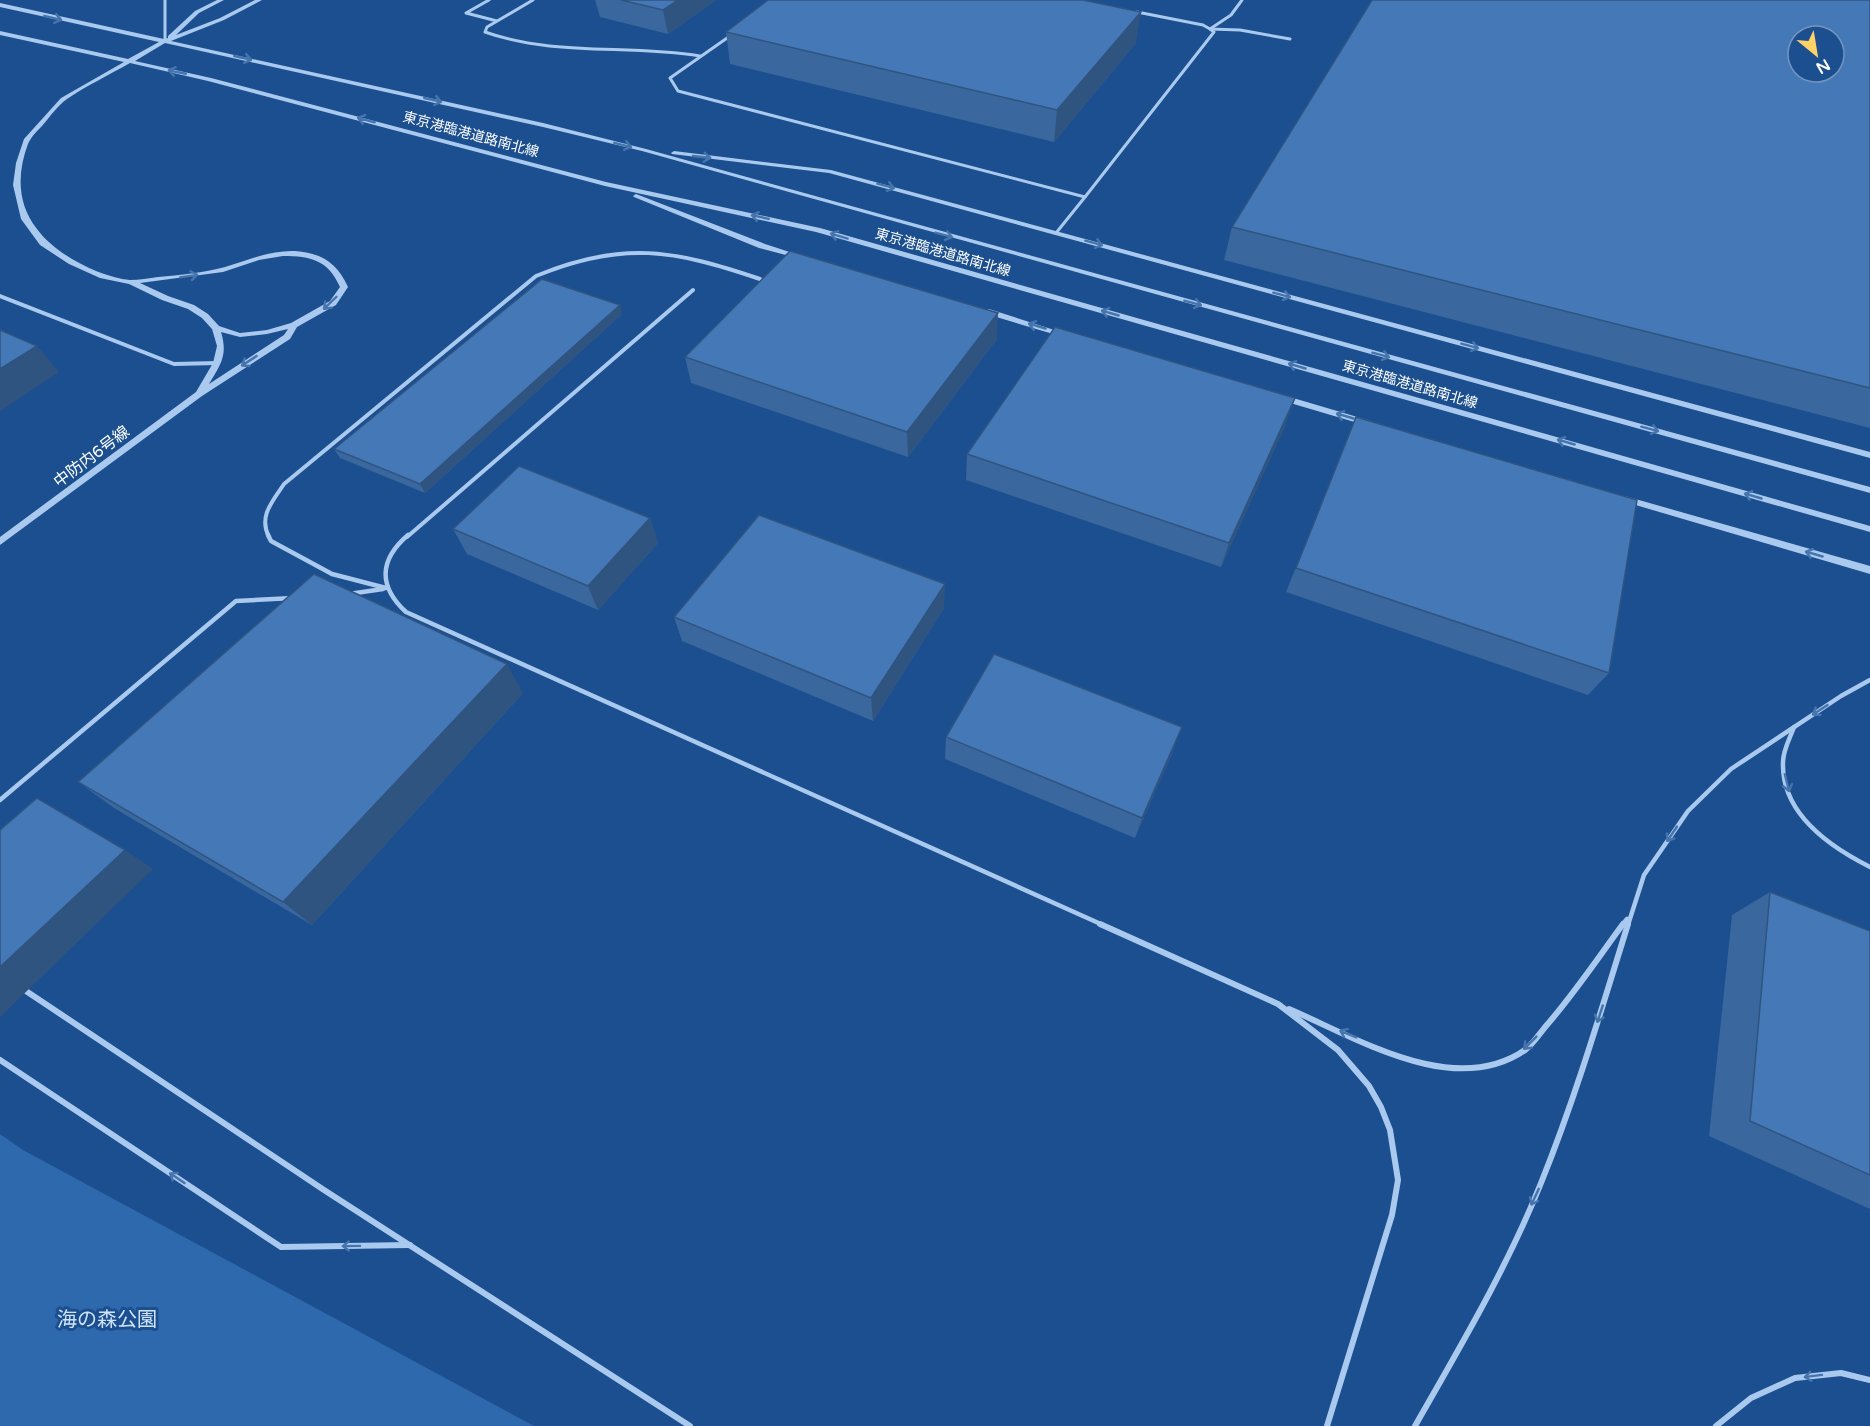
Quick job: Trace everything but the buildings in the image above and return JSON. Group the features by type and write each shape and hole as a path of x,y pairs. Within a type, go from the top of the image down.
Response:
{"street":[{"path":"165,41 197,12 221,0"},
{"path":"199,394 217,363 221,346 216,328 205,316 191,307 130,282 103,276 72,262 43,243 25,219 16,185 19,164 26,140 63,99 165,41 222,19 260,0"},
{"name":"東京港臨港道路南北線","path":"0,5 543,124 644,150 899,223 1870,490"},
{"name":"東京港臨港道路南北線","path":"0,33 209,79 605,184 817,230 1870,529"},
{"path":"644,150 829,171 1870,455"},
{"path":"605,184 762,246 808,259"},
{"path":"130,282 182,277 225,269 258,258 286,253 314,257 332,264 340,275 344,287 333,303 294,326 240,335 216,328"},
{"path":"979,309 1070,336"},
{"name":"中防内6号線","path":"0,542 199,394 287,337 294,326"},
{"path":"1276,396 1379,426"},
{"path":"1619,497 1870,570"}],"lane":[{"path":"165,0 165,41"},
{"path":"489,0 466,13 497,21"},
{"path":"533,0 487,27 485,32 547,49 640,48 674,50 700,56"},
{"path":"1210,29 1231,15 1242,0"},
{"path":"1056,233 1214,33 1203,25 1136,11"},
{"path":"1210,29 1240,30 1290,39"},
{"path":"737,31 670,78 678,91 1085,197"},
{"path":"386,588 333,574 271,541 265,529 264,513 284,484 536,276 564,263 619,252 651,251 691,257 760,279"},
{"path":"693,290 399,543 388,561 383,580 390,598 406,612 1278,1004 1393,1054 1431,1067 1467,1069 1499,1063 1526,1049 1553,1018 1631,914"},
{"path":"0,296 174,364 217,363"},
{"path":"344,595 386,588"},
{"path":"0,800 236,601 301,598"},
{"path":"1415,1426 1488,1298 1541,1184 1581,1073 1644,876 1688,811 1731,769 1870,680"},
{"path":"1794,727 1783,761 1785,786 1800,812 1820,834 1851,858 1870,867"},
{"path":"26,991 410,1245 690,1426"},
{"path":"1278,1004 1316,1029 1349,1059 1376,1094 1393,1138 1398,1182 1392,1215 1327,1426"},
{"path":"0,1060 281,1247 410,1245"},
{"path":"1716,1426 1751,1398 1795,1378 1841,1373 1870,1380"}],"green space":[{"name":"海の森公園","path":"0,1134 23,1150 534,1426 0,1426"}],"pier":[{"path":"0,0 129,0 144,3 8,68 0,66"}]}
